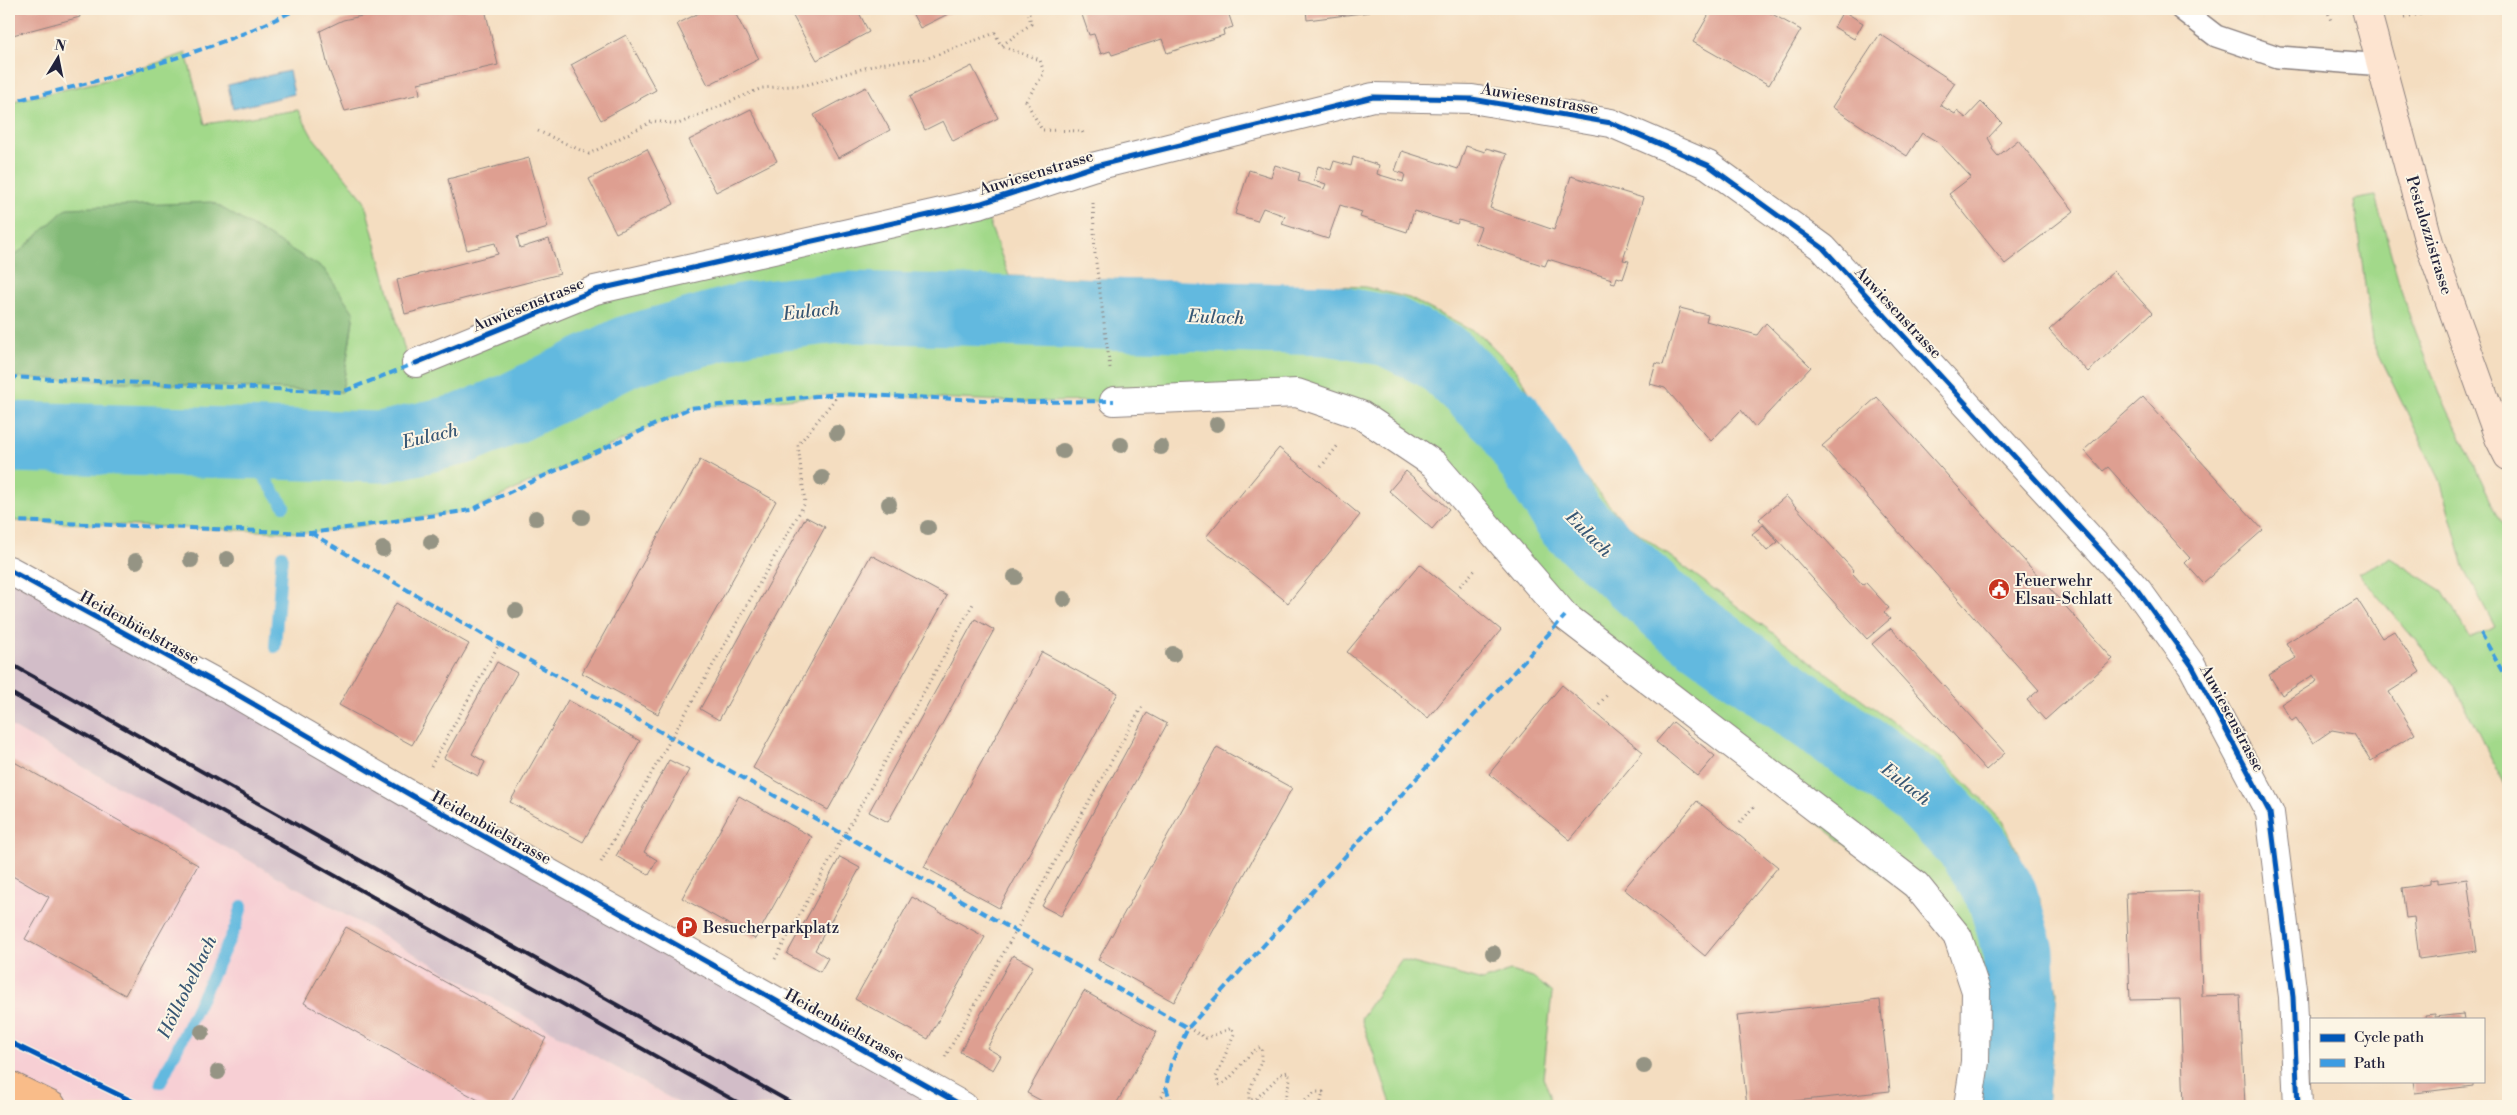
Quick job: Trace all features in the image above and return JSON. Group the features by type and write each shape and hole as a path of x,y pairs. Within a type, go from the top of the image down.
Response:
{"main road":[{"name":"Pestalozzistrasse","path":"2366,9 2383,65 2430,246 2505,443"},
{"path":"9,1085 52,1106"}],"street":[{"name":"Auwiesenstrasse","path":"416,363 596,290 982,203 1092,168 1373,98 1472,99 1611,123 1708,165 1823,248 2138,591 2192,666 2270,813 2293,996 2298,1106"},
{"path":"1112,388 1297,393 1361,416 1434,464 1565,616 1916,885 1958,937 1976,991 1975,1062 1968,1106"},
{"name":"Heidenbüelstrasse","path":"9,570 231,691 414,797 963,1106"}],"lane":[{"path":"2181,9 2216,36 2278,57 2383,65"}],"path":[{"path":"1000,46 1032,24 1028,9"},
{"path":"538,131 589,154 653,121 678,124 762,88 806,85 879,64 928,58 994,33 1000,46 1040,60 1044,73 1026,101 1042,130 1082,131 1092,168 1095,255 1112,388"},
{"path":"609,848 806,503 798,445 839,394"},
{"path":"782,946 974,602"},
{"path":"439,752 499,644"},
{"path":"954,1042 1144,705"},
{"path":"1188,1028 1206,1038 1232,1028 1234,1034 1216,1077 1219,1085 1227,1082 1240,1064 1255,1050 1261,1048 1262,1055 1248,1092 1249,1100 1256,1099 1281,1074 1288,1072 1290,1079 1283,1106"},
{"path":"1158,1106 1166,1087"},
{"path":"1298,1106 1315,1092 1323,1092 1320,1106"}],"shaded area":[{"path":"9,570 963,1106 684,1106 9,725"},
{"path":"9,725 684,1106 9,1106"}],"green space":[{"path":"186,53 205,124 298,110 312,136 364,200 409,366 595,290 982,203 1009,276 1365,287 1409,298 1482,336 1516,370 1569,459 1624,522 1942,759 2003,821 2041,901 2057,992 2047,1106 1968,1106 1975,1062 1958,937 1565,616 1434,464 1297,393 1114,401 1030,402 839,394 691,408 471,510 311,533 15,521 9,524 9,377 342,392 354,313 68,208 9,261 9,102 111,79"},
{"path":"2375,196 2405,304 2440,394 2508,536 2508,793 2456,688 2358,573 2390,558 2443,591 2470,638 2495,627 2465,570 2440,480 2372,340 2354,200"},
{"path":"212,202 324,269 354,313 342,392 9,377 9,261 67,208"},
{"path":"1401,960 1483,981 1510,971 1533,977 1552,993 1543,1078 1550,1094 1551,1106 1392,1106 1361,1018"}],"water":[{"path":"289,71 294,94 233,109 228,85"}],"building":[{"path":"9,9 78,9 80,17 9,36"},
{"path":"394,9 485,9 498,65 418,83 420,94 345,111 328,67 320,31 343,20"},
{"path":"707,9 733,9 759,59 708,85 677,24"},
{"path":"789,9 857,9 869,32 817,60"},
{"path":"910,9 958,9 920,28"},
{"path":"1080,9 1227,9 1233,27 1223,30 1224,35 1167,53 1162,39 1112,55 1110,51 1101,54 1094,34 1089,35"},
{"path":"1306,9 1369,9 1370,12 1307,20"},
{"path":"1712,9 1763,9 1801,30 1769,85 1693,42"},
{"path":"1843,11 1863,23 1854,39 1834,27"},
{"path":"1880,34 1955,83 1940,105 1955,114 1957,111 1966,118 1981,102 2002,123 1988,138 1993,147 1992,149 1998,156 2018,140 2074,211 2005,264 1949,194 1971,177 1938,142 1922,133 1907,156 1832,107"},
{"path":"626,35 656,90 601,120 571,65"},
{"path":"972,66 998,118 953,141 943,121 925,130 909,97"},
{"path":"866,87 890,130 838,158 814,115"},
{"path":"751,109 777,161 716,192 689,140"},
{"path":"1466,146 1485,152 1486,148 1507,154 1490,208 1554,230 1571,176 1643,198 1623,260 1629,261 1623,279 1617,277 1615,284 1611,283 1612,279 1548,259 1545,266 1475,243 1481,227 1459,220 1457,224 1414,211 1407,232 1360,217 1362,212 1340,205 1328,239 1282,224 1285,216 1263,208 1257,221 1235,214 1249,170 1271,177 1275,165 1300,173 1298,181 1324,189 1326,184 1314,180 1318,166 1331,170 1334,161 1351,166 1353,157 1379,165 1377,174 1403,182 1405,174 1395,171 1402,151 1458,169"},
{"path":"647,149 674,204 616,233 589,179"},
{"path":"529,158 548,228 517,237 520,248 549,239 560,274 405,314 397,280 498,254 495,243 467,250 448,179"},
{"path":"2114,271 2152,313 2088,372 2049,330"},
{"path":"1680,308 1708,315 1706,321 1757,335 1766,323 1811,367 1755,427 1741,410 1711,441 1665,388 1650,384 1656,363 1663,365"},
{"name":"Feuerwehr Elsau-Schlatt","path":"1877,397 2113,659 2045,720 2027,700 2039,690 1822,446"},
{"path":"2143,397 2263,530 2203,583 2185,563 2190,558 2108,467 2103,471 2084,450"},
{"path":"1279,448 1360,515 1288,603 1206,537"},
{"path":"700,460 776,501 658,714 582,673"},
{"path":"1406,471 1449,509 1432,529 1389,491"},
{"path":"1786,496 1854,571 1852,573 1863,585 1866,583 1889,608 1884,612 1890,619 1867,639 1759,519"},
{"path":"806,517 825,527 719,720 700,709"},
{"path":"1763,525 1778,542 1767,551 1752,534"},
{"path":"871,555 947,596 828,810 753,768"},
{"path":"1420,564 1501,630 1428,718 1347,652"},
{"path":"2357,599 2382,638 2394,631 2420,672 2389,692 2415,734 2371,761 2354,734 2332,730 2313,743 2296,718 2292,721 2281,704 2317,681 2313,675 2282,695 2269,675 2296,658 2286,643"},
{"path":"396,603 469,644 412,745 339,705"},
{"path":"975,619 994,630 888,822 869,812"},
{"path":"1891,628 2005,753 1986,770 1872,644"},
{"path":"1042,652 1118,693 999,908 924,867"},
{"path":"497,662 517,673 472,754 485,762 478,776 444,758"},
{"path":"1562,685 1643,752 1570,840 1489,774"},
{"path":"568,700 640,741 583,842 510,802"},
{"path":"1147,713 1167,724 1061,916 1042,906"},
{"path":"1673,722 1715,756 1698,776 1656,742"},
{"path":"1217,747 1292,788 1174,1002 1098,960"},
{"path":"9,759 198,865 125,995 25,939 49,897 9,874"},
{"path":"669,760 689,770 644,852 657,860 649,875 616,856"},
{"path":"739,796 812,837 755,939 682,898"},
{"path":"1697,801 1778,867 1705,956 1624,889"},
{"path":"840,857 860,868 815,950 828,958 820,972 787,954"},
{"path":"2438,879 2438,883 2467,879 2477,951 2419,959 2414,917 2406,918 2402,888 2430,884 2430,880"},
{"path":"2199,891 2202,996 2240,995 2245,1106 2184,1106 2180,999 2130,1000 2126,893"},
{"path":"912,897 985,937 928,1039 855,999"},
{"path":"346,927 546,1038 509,1106 489,1106 304,1003"},
{"path":"1013,955 1033,966 987,1048 1001,1056 993,1070 960,1052"},
{"path":"1084,991 1157,1032 1115,1106 1051,1106 1027,1093"},
{"path":"1880,1000 1890,1091 1747,1106 1737,1015"},
{"path":"2435,1014 2435,1017 2463,1014 2464,1018 2426,1018 2425,1015"},
{"path":"2413,1082 2473,1082 2473,1086 2415,1093"}],"waterway":[{"name":"Eulach","path":"9,437 382,447 462,429 513,408 628,351 746,318 848,307 1328,320 1389,331 1441,357 1508,420 1571,521 1681,620 1922,794 1973,847 2002,895 2019,952 2021,998 2012,1106"},
{"name":"Hölltobelbach","path":"241,444 284,506"},
{"name":"Hölltobelbach","path":"275,647 282,555"},
{"name":"Hölltobelbach","path":"161,1082 236,926 242,906"}],"railway":[{"path":"9,663 797,1106"},
{"path":"9,692 744,1106"}],"marked path":[{"path":"9,102 82,85 156,64 228,39 297,9"},
{"path":"9,377 342,392 416,363"},
{"path":"9,524 15,521 311,533 471,510 690,408 839,394 1030,402 1114,401"},
{"path":"311,533 499,644 672,738 1188,1028"},
{"path":"1172,1106 1166,1087 1171,1064 1188,1028 1565,616"},
{"path":"2481,633 2508,682"}],"cycle path":[{"path":"416,363 595,290 982,203 1092,167 1373,97 1472,99 1611,123 1708,165 1823,248 2138,591 2192,666 2270,813 2293,997 2298,1106"},
{"path":"9,570 231,691 414,797 963,1106"},
{"path":"9,1042 142,1106"}],"place":[{"name":"Feuerwehr Elsau-Schlatt","path":"1999,589"},
{"name":"Besucherparkplatz","path":"687,927"}]}
